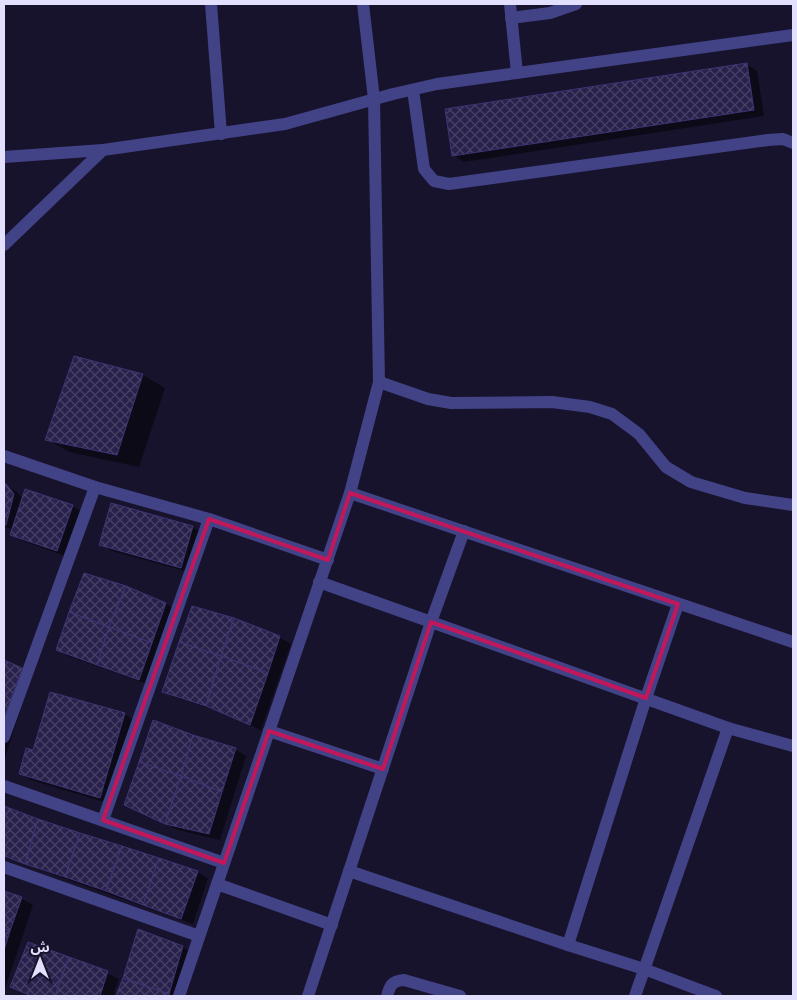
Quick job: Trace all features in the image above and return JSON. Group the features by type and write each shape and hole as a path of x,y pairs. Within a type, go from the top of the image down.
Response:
{"street":[{"path":"211,4 221,134"},
{"path":"179,996 350,493 379,382 374,99 363,4"},
{"path":"510,4 517,73"},
{"path":"511,18 550,13 576,4"},
{"path":"4,157 103,150 221,134 284,124 437,84 793,35"},
{"path":"413,90 424,169 434,181 449,184 768,140 783,139 793,143"},
{"path":"4,245 103,150"},
{"path":"379,382 428,399 451,403 552,402 590,407 612,414 639,434 666,467 691,482 745,498 793,505"},
{"path":"4,456 95,486 209,518 328,560"},
{"path":"4,737 95,486"},
{"path":"350,493 793,642"},
{"path":"103,820 209,518"},
{"path":"308,996 431,622 464,531"},
{"path":"320,582 728,728 793,746"},
{"path":"568,945 646,698 678,604"},
{"path":"635,996 728,728"},
{"path":"269,731 383,769"},
{"path":"4,786 224,863"},
{"path":"4,867 199,936"},
{"path":"350,871 644,969 716,996"},
{"path":"216,884 332,925"},
{"path":"387,996 392,983 396,980 404,980 460,996"}],"highlighted area":[{"path":"350,493 678,604 646,698 431,622 383,769 269,731 224,863 103,820 209,519 328,560"}],"building":[{"path":"747,63 754,110 452,156 445,109"},
{"path":"74,356 143,374 117,455 45,440"},
{"path":"4,483 14,494 6,525 4,524"},
{"path":"25,489 73,505 57,551 10,535"},
{"path":"111,503 193,526 181,568 99,545"},
{"path":"84,573 126,586 109,627 69,612"},
{"path":"126,586 166,603 152,643 109,627"},
{"path":"192,606 234,618 221,656 179,642"},
{"path":"69,612 109,627 97,665 56,650"},
{"path":"234,618 280,636 268,673 221,656"},
{"path":"109,627 152,643 139,680 97,665"},
{"path":"179,642 221,656 206,706 162,692"},
{"path":"221,656 268,673 250,725 206,706"},
{"path":"4,660 22,668 4,719"},
{"path":"50,692 125,713 100,798 19,774 26,748 33,750"},
{"path":"153,720 193,735 181,776 139,762"},
{"path":"193,735 236,748 222,792 181,776"},
{"path":"139,762 181,776 165,824 124,805"},
{"path":"181,776 222,792 209,834 165,824"},
{"path":"4,806 38,819 25,864 4,856"},
{"path":"38,819 80,833 65,877 25,864"},
{"path":"80,833 122,846 106,891 65,877"},
{"path":"122,846 159,858 143,905 106,891"},
{"path":"159,858 198,871 181,919 143,905"},
{"path":"4,891 22,897 10,931 4,929"},
{"path":"4,929 10,931 4,950"},
{"path":"138,929 183,946 169,994 123,978"},
{"path":"28,942 69,957 55,996 32,996 10,987"},
{"path":"69,957 108,971 100,996 55,996"},
{"path":"123,978 169,994 168,996 116,996"}]}
